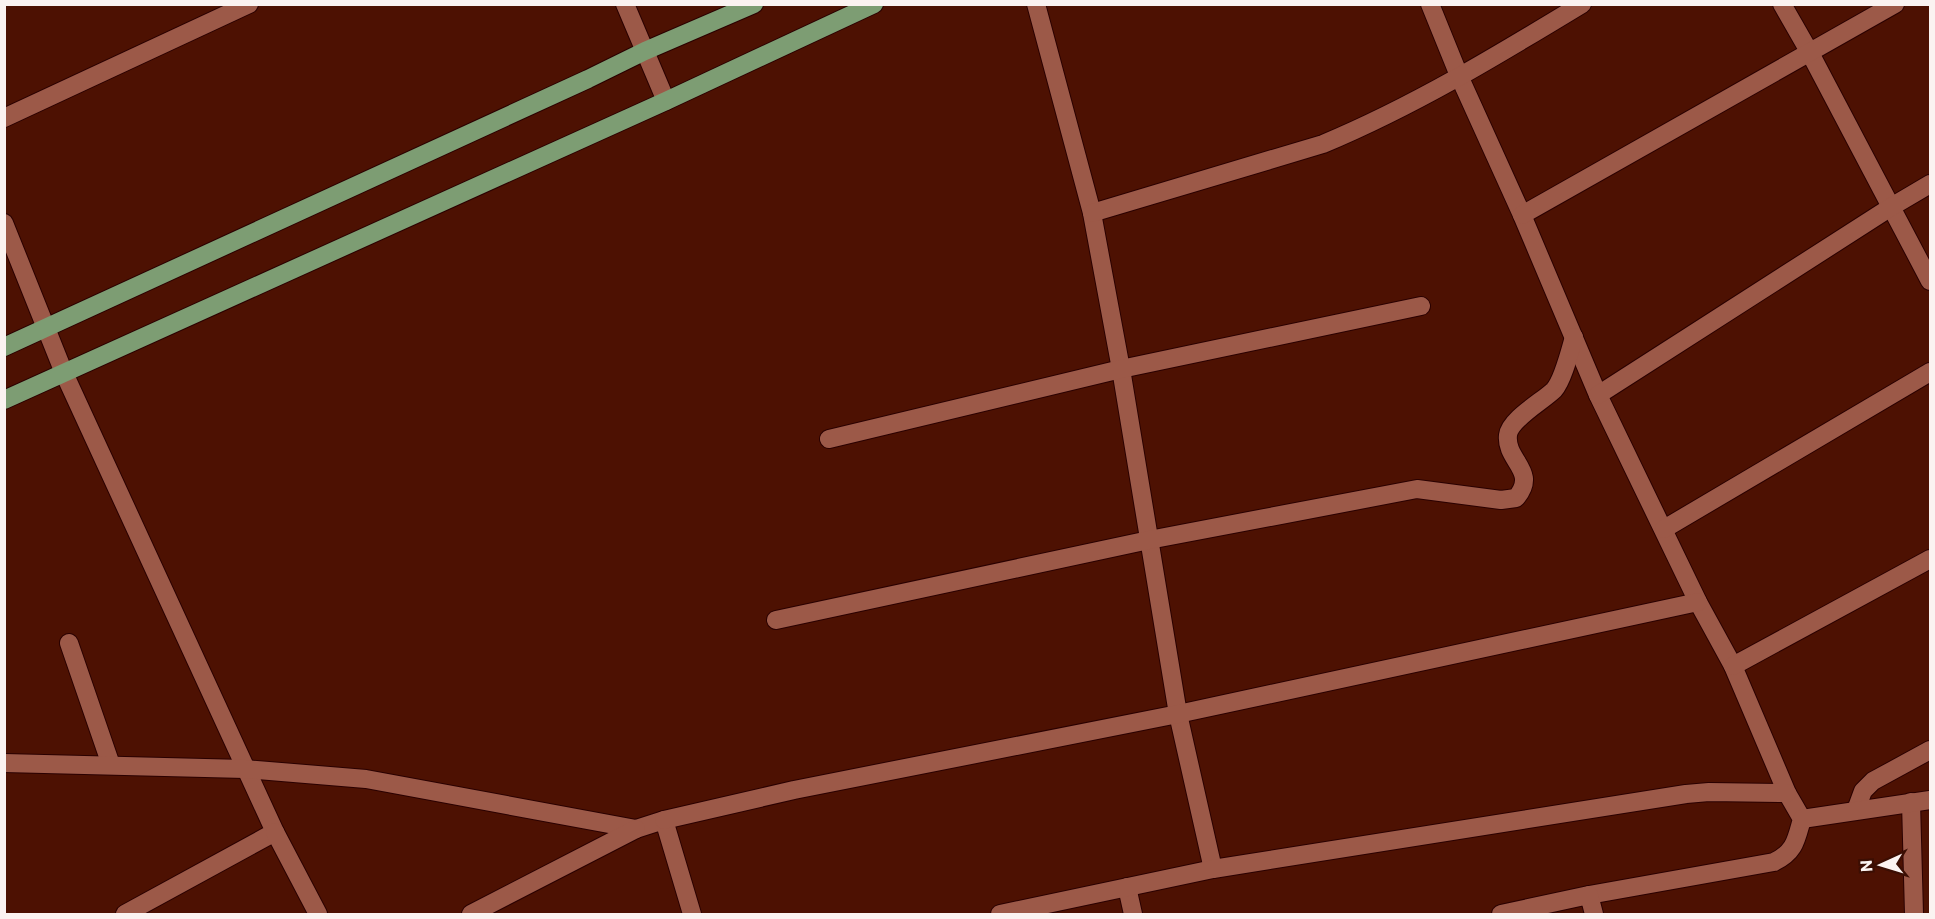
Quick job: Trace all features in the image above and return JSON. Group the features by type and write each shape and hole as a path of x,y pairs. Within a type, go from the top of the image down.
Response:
{"main road":[{"path":"4,347 46,330 645,51 754,4"},
{"path":"4,400 666,101 874,4"}],"street":[{"path":"4,118 249,4"},
{"path":"625,4 666,101"},
{"path":"1036,4 1092,213 1121,369 1178,714 1213,869"},
{"path":"1430,4 1460,78 1522,214 1599,395 1698,602 1733,666 1787,793 1802,819 1794,846 1786,856 1774,862 1589,895 1501,915"},
{"path":"1092,213 1323,144 1353,132 1460,78 1582,4"},
{"path":"1782,4 1930,281"},
{"path":"1522,214 1810,54 1895,4"},
{"path":"1599,395 1930,184"},
{"path":"4,223 63,374 244,769 318,915"},
{"path":"828,439 1121,369 1421,306"},
{"path":"776,620 1149,540 1417,489 1502,500 1516,498 1524,489 1525,476 1509,447 1508,433 1515,422 1556,388 1574,338"},
{"path":"1664,529 1930,372"},
{"path":"1733,666 1930,559"},
{"path":"471,915 636,829 664,820 794,790 1178,714 1698,602"},
{"path":"69,643 111,765"},
{"path":"1856,810 1863,791 1873,781 1930,750"},
{"path":"4,763 244,769 392,783 636,829"},
{"path":"1000,915 1213,869 1686,794 1787,793"},
{"path":"1802,819 1930,800"},
{"path":"1911,802 1914,915"},
{"path":"664,820 692,915"},
{"path":"125,915 275,832"},
{"path":"1127,887 1133,915"},
{"path":"1589,895 1594,915"}]}
